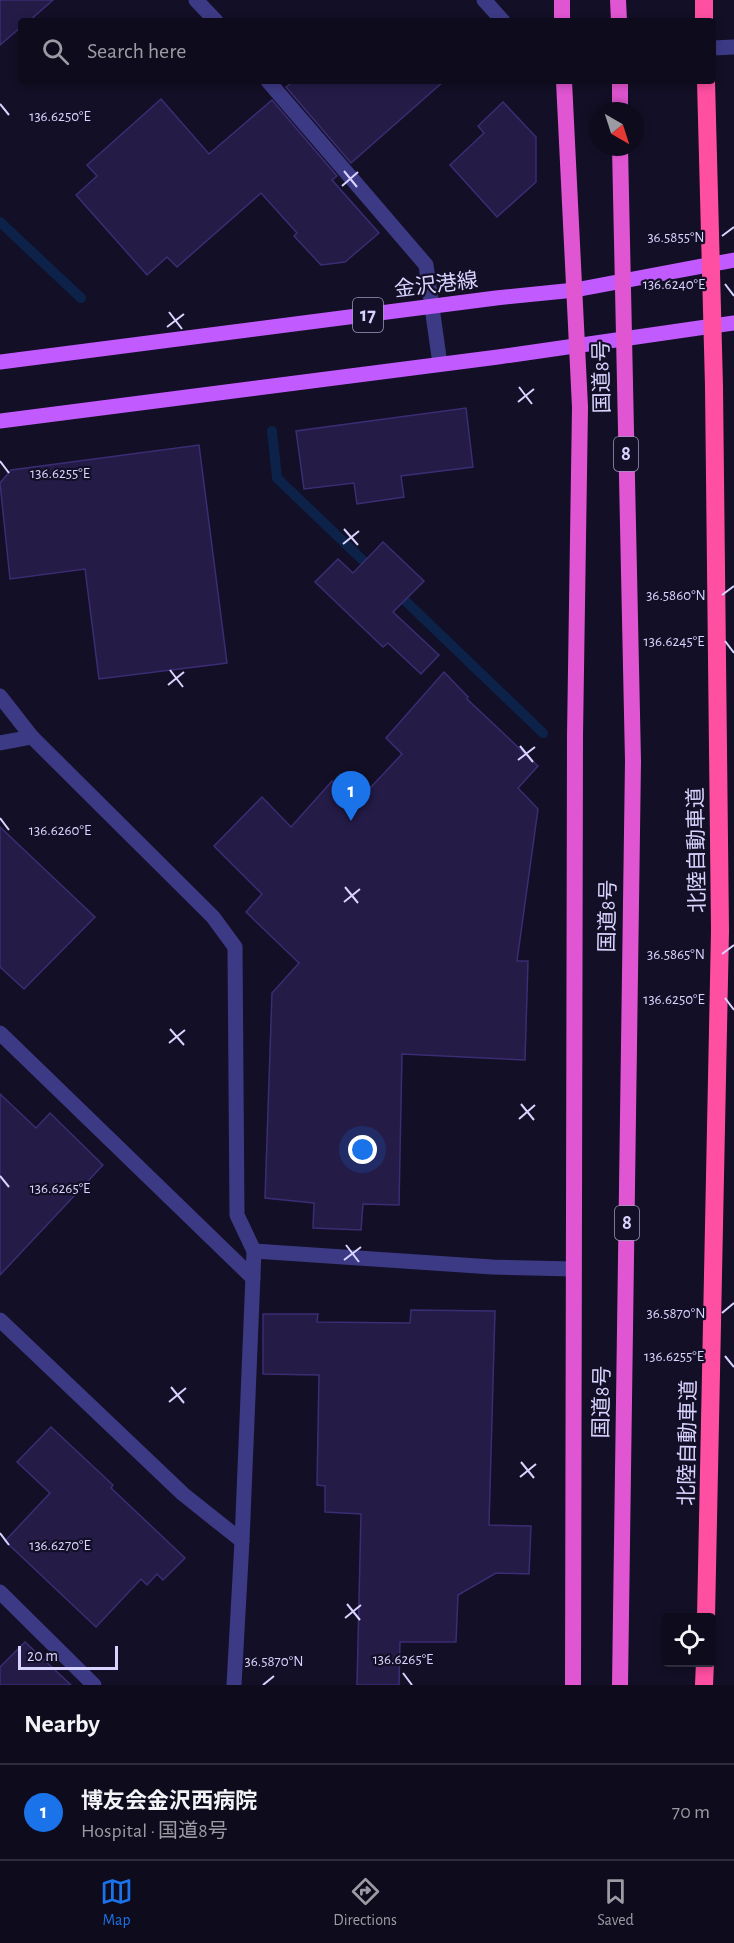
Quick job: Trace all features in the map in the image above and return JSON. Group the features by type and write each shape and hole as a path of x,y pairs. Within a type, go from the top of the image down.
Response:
{"highway":[{"path":"562,0 562,18"},
{"path":"618,0 619,18"},
{"path":"704,0 704,18"},
{"path":"564,84 580,407 575,736 573,1685"},
{"path":"620,84 620,102"},
{"name":"北陸自動車道","path":"706,84 714,386 720,931 706,1613"},
{"name":"国道8号","path":"620,156 633,761 620,1685"},
{"path":"704,1685 705,1667"}],"main road":[{"name":"金沢港線","path":"0,362 574,290 734,260"},
{"path":"0,421 734,323"}],"street":[{"path":"196,0 213,18"},
{"path":"484,0 500,18"},
{"path":"716,48 734,47"},
{"path":"271,84 426,265 440,364"},
{"path":"0,696 32,737 213,917 235,947 237,1215 254,1251 234,1685"},
{"path":"0,743 32,737"},
{"path":"0,1033 253,1278"},
{"path":"254,1251 492,1267 574,1269"},
{"path":"0,1320 183,1494 242,1541"},
{"path":"0,1592 94,1685"}],"building":[{"path":"0,0 53,0 32,18 18,18 18,30 0,45"},
{"path":"290,84 441,84 351,163 286,87"},
{"path":"161,99 209,154 272,100 337,176 332,180 379,233 345,262 321,265 294,236 297,233 261,193 177,267 167,257 147,275 76,195 97,176 87,165"},
{"path":"503,102 536,137 536,182 497,217 450,165 484,133 478,126"},
{"path":"466,408 473,467 401,476 404,497 357,504 354,483 304,489 296,431"},
{"path":"199,445 227,663 99,679 85,569 10,579 0,483 11,470"},
{"path":"383,542 424,581 393,612 439,655 421,674 388,643 383,647 315,582 338,559 353,573"},
{"path":"444,672 468,697 467,699 538,766 518,788 538,809 517,961 528,961 525,1060 402,1054 399,1205 363,1204 361,1230 313,1228 314,1203 265,1198 272,993 299,963 246,912 262,894 214,846 262,797 291,827 332,781 356,803 402,754 386,738"},
{"path":"0,827 95,917 24,989 0,967"},
{"path":"0,1094 36,1128 50,1113 103,1165 0,1275"},
{"path":"411,1310 495,1311 489,1525 531,1526 529,1574 496,1573 458,1595 456,1642 400,1642 399,1685 357,1685 361,1514 325,1512 325,1486 317,1485 319,1375 263,1374 263,1314 318,1314 317,1322 410,1323"},
{"path":"51,1427 113,1485 111,1488 185,1558 163,1580 157,1574 147,1585 141,1579 96,1627 5,1541 50,1493 17,1462"},
{"path":"25,1642 71,1685 0,1685 0,1667"}],"waterway":[{"path":"0,222 81,298"},
{"path":"272,431 277,478 374,571"},
{"path":"394,590 543,733"}],"place":[{"name":"博友会金沢西病院","path":"351,821"}]}
